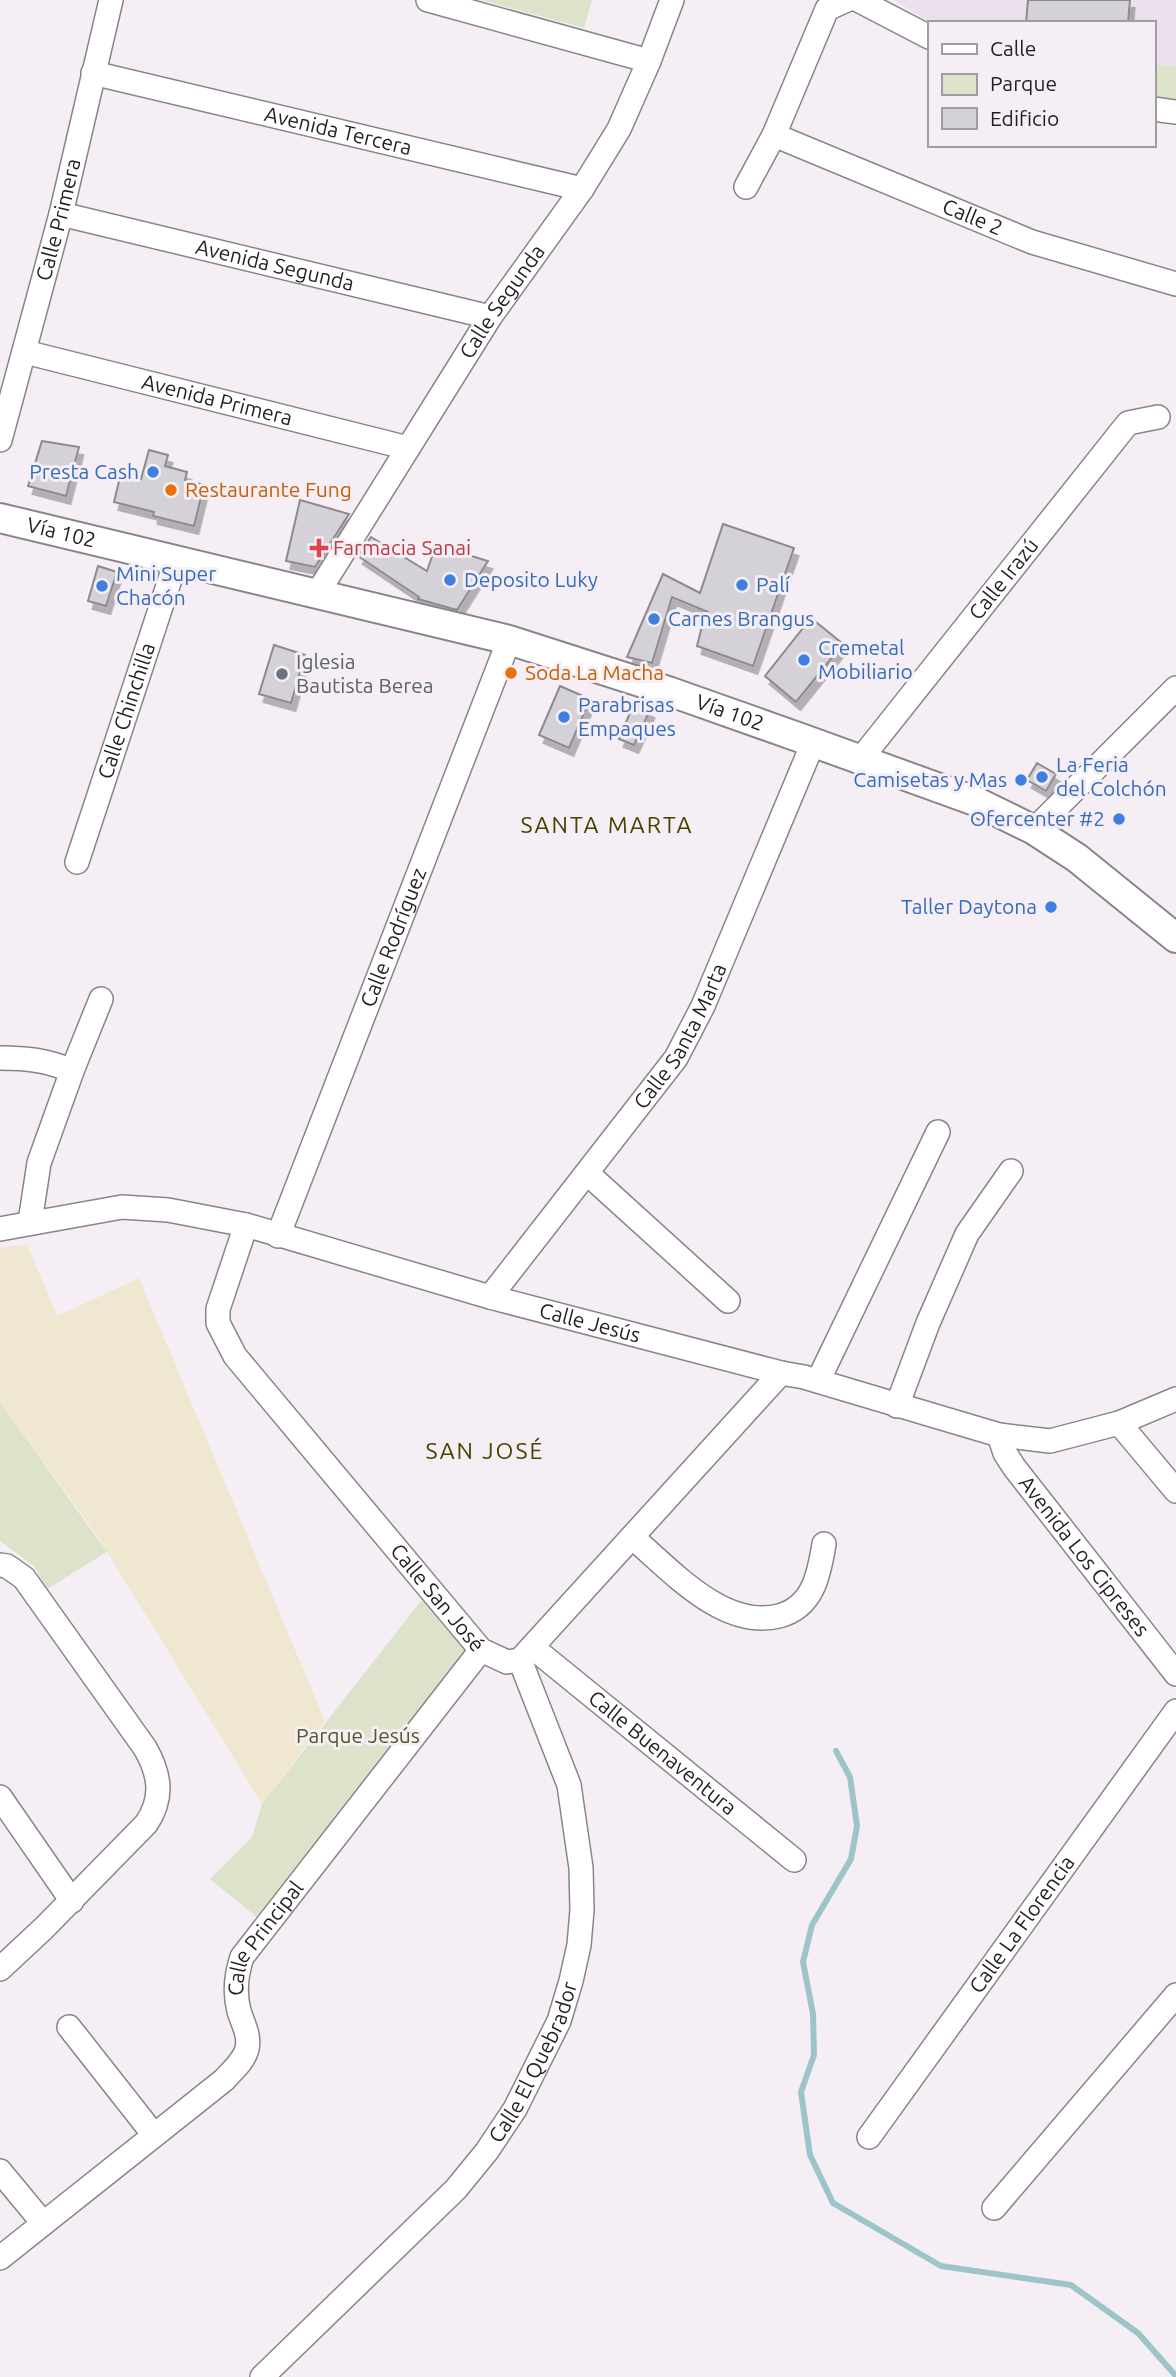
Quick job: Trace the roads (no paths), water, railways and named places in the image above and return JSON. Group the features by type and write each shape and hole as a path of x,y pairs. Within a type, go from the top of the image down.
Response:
{"main road":[{"name":"Vía 102","path":"0,518 509,640 668,691 975,801 1034,830 1077,858 1176,938"}],"street":[{"name":"Calle Primera","path":"0,440 61,214 111,0"},
{"path":"428,0 649,61"},
{"name":"Calle Segunda","path":"317,594 490,317 582,189 619,129 672,0"},
{"path":"746,187 775,135 827,9 847,0"},
{"path":"858,0 928,36"},
{"name":"Avenida Tercera","path":"93,73 582,189"},
{"path":"1155,109 1176,112"},
{"name":"Calle 2","path":"775,135 1032,242 1176,284"},
{"name":"Avenida Segunda","path":"61,214 490,317"},
{"name":"Avenida Primera","path":"25,352 408,448"},
{"name":"Calle Irazú","path":"860,760 1128,423 1158,417"},
{"name":"Calle Chinchilla","path":"77,862 176,561"},
{"name":"Calle Rodríguez","path":"278,1236 509,640"},
{"path":"1034,830 1176,688"},
{"name":"Calle Santa Marta","path":"490,1297 676,1058 704,1006 813,743"},
{"path":"30,1222 39,1163 101,999"},
{"path":"0,1058 30,1058 52,1062 72,1071"},
{"path":"818,1381 938,1132"},
{"path":"897,1406 928,1324 967,1234 1011,1171"},
{"path":"587,1173 728,1301"},
{"name":"Calle Jesús","path":"0,1229 122,1207 168,1210 246,1225 490,1297 781,1374 818,1381 999,1435 1050,1441 1119,1423 1176,1399"},
{"name":"Calle San José","path":"246,1225 218,1309 225,1339 235,1356 481,1650 507,1662 526,1654"},
{"path":"526,1654 781,1374"},
{"path":"1119,1423 1176,1491"},
{"name":"Avenida Los Cipreses","path":"999,1435 1014,1467 1176,1674"},
{"path":"632,1537 703,1597 725,1610 747,1618 770,1618 789,1613 802,1604 813,1590 824,1544"},
{"path":"0,1565 7,1566 24,1578 145,1748 155,1765 159,1798 146,1824 0,1969"},
{"name":"Calle Principal","path":"0,2258 224,2080 241,2062 247,2049 247,2031 239,2012 236,1992 237,1972 242,1957 481,1650"},
{"name":"Calle Buenaventura","path":"526,1654 794,1860"},
{"name":"Calle El Quebrador","path":"262,2377 456,2189 480,2161 515,2109 559,2021 579,1945 581,1868 569,1785 526,1654"},
{"name":"Calle La Florencia","path":"869,2137 1176,1711"},
{"path":"0,1797 72,1900"},
{"path":"994,2208 1176,1995"},
{"path":"69,2027 154,2135"},
{"path":"0,2171 43,2223"}],"waterway":[{"path":"836,1751 850,1777 857,1826 851,1859 812,1925 803,1962 813,2014 814,2055 801,2092 810,2155 833,2203 941,2266 1071,2285 1138,2333 1176,2376"}],"place":[{"name":"Presta Cash","path":"153,472"},
{"name":"Restaurante Fung","path":"171,490"},
{"name":"Farmacia Sanai","path":"319,548"},
{"name":"Deposito Luky","path":"450,580"},
{"name":"Palí","path":"742,585"},
{"name":"Mini Super Chacón","path":"102,586"},
{"name":"Carnes Brangus","path":"654,619"},
{"name":"Cremetal Mobiliario","path":"804,660"},
{"name":"Soda La Macha","path":"511,673"},
{"name":"Iglesia Bautista Berea","path":"282,674"},
{"name":"Parabrisas Empaques","path":"564,717"},
{"name":"La Feria del Colchón","path":"1042,777"},
{"name":"Camisetas y Mas","path":"1021,780"},
{"name":"Ofercenter #2","path":"1119,819"},
{"name":"Taller Daytona","path":"1051,907"}],"district":[{"name":"SANTA MARTA","path":"607,825"},
{"name":"SAN JOSÉ","path":"485,1451"}],"park label":[{"name":"Parque Jesús","path":"358,1736"}]}
